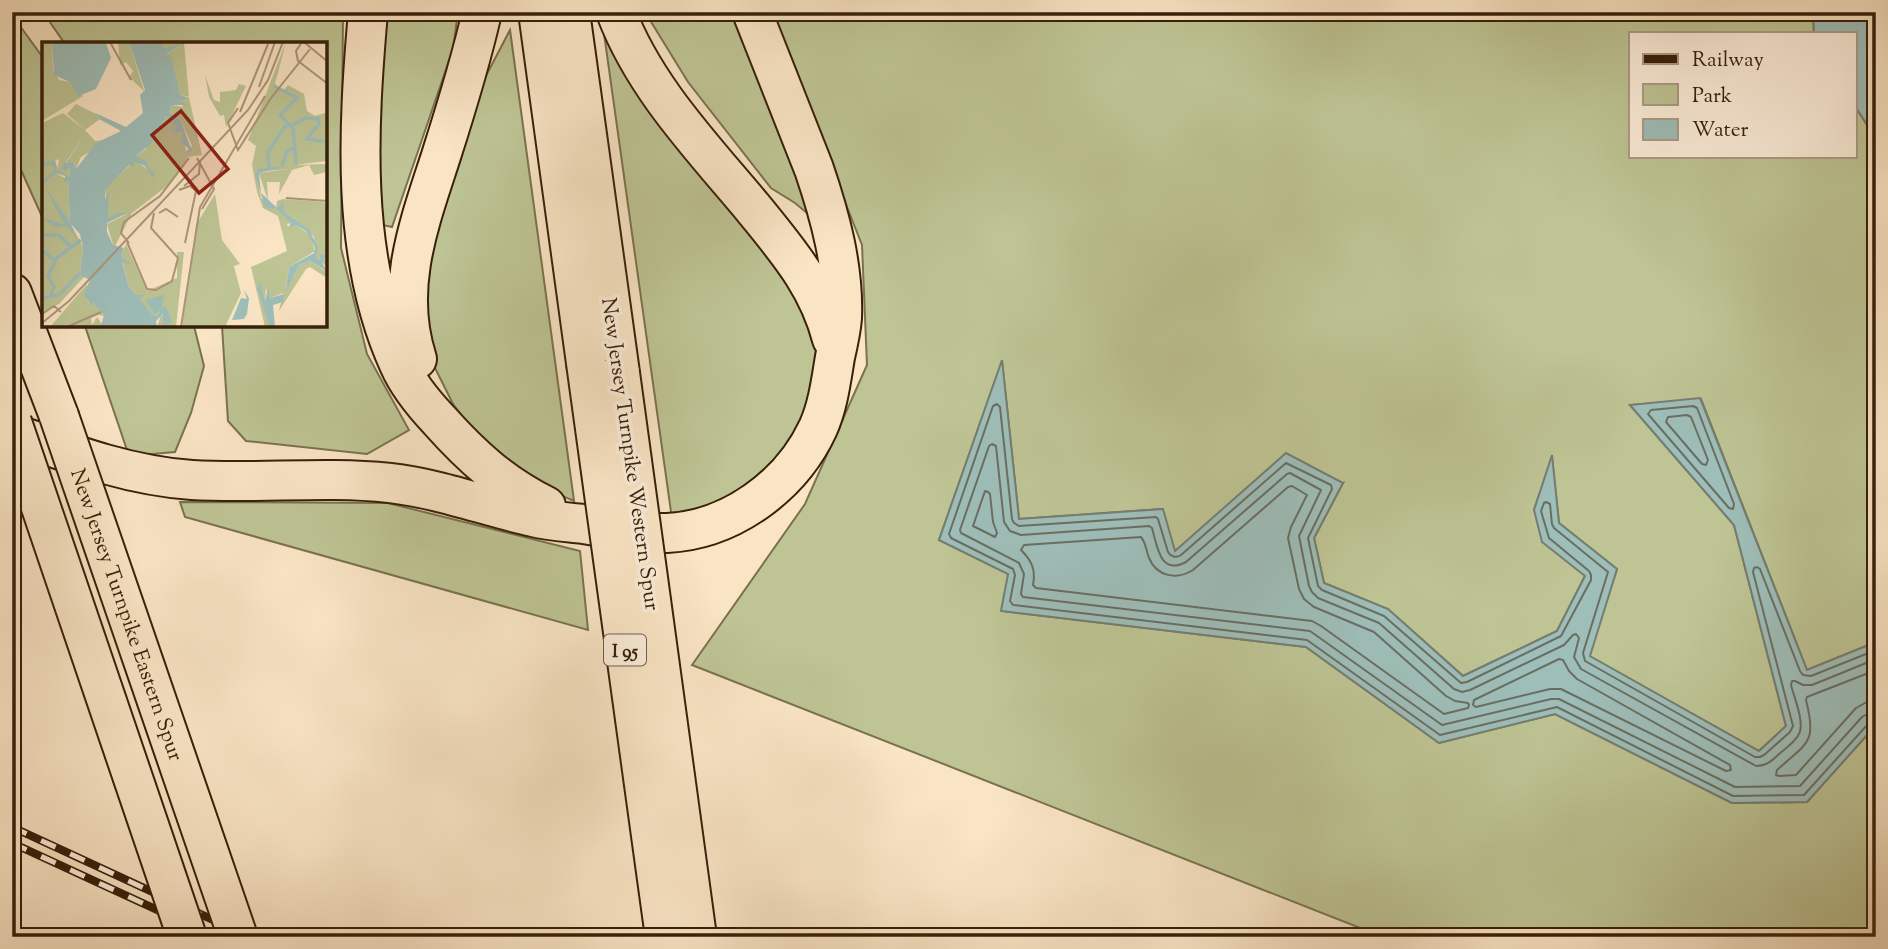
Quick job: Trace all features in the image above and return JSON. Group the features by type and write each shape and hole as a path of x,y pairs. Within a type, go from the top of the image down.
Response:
{"highway":[{"path":"368,12 361,115 363,203 370,266 378,304 399,364 416,393 441,423 469,453 502,481 554,510 591,526"},
{"path":"441,423 420,369 410,333 407,311 409,270 417,232 460,96 482,12"},
{"name":"New Jersey Turnpike Western Spur","path":"538,12 603,368 697,937"},
{"name":"New Jersey Turnpike Western Spur","path":"570,12 603,368 665,937"},
{"path":"616,12 631,44 662,94 688,130 786,248 811,285 827,320 835,358"},
{"path":"12,433 103,463 167,477 244,482 387,483 440,492 533,517 639,532 685,531 728,518 746,508 780,482 794,467 818,428 825,406 842,318 835,244 829,218 814,169 752,12"},
{"name":"New Jersey Turnpike Eastern Spur","path":"12,293 59,416 238,937"},
{"path":"12,422 187,937"}],"green space":[{"path":"43,12 343,12 341,248 367,354 409,430 367,454 246,441 228,421 222,327 327,327 327,42 64,42"},
{"path":"378,12 458,12 453,49 392,227 378,224"},
{"path":"601,12 806,300 818,356 808,418 753,490 672,519"},
{"path":"645,12 740,12 819,223 771,188 688,82"},
{"path":"770,12 1813,12 1814,32 1629,32 1629,158 1856,158 1856,108 1876,139 1876,642 1807,670 1701,399 1630,405 1734,525 1786,726 1759,751 1589,656 1617,569 1559,523 1552,457 1534,510 1585,576 1557,631 1463,676 1388,609 1324,583 1314,538 1343,483 1174,551 1162,509 1019,519 1002,361 939,540 1009,574 1002,611 1306,647 1439,743 1555,714 1732,803 1807,802 1876,725 1876,937 1383,937 692,665 805,504 867,365 862,245"},
{"path":"12,15 42,56 42,217 12,150"},
{"path":"510,30 574,501 532,483 484,445 453,404 426,350 420,295 468,110"},
{"path":"85,327 194,327 204,366 191,413 175,452 129,456"},
{"path":"180,502 388,503 580,551 588,630 185,517"}],"water":[{"path":"1813,12 1876,12 1876,139 1856,108 1856,32 1814,32"},
{"path":"1002,360 1019,519 1163,509 1175,551 1286,453 1343,483 1314,538 1324,583 1388,609 1463,676 1557,631 1585,576 1542,542 1534,510 1552,455 1559,523 1617,569 1590,656 1759,751 1786,726 1734,525 1630,405 1700,398 1807,670 1876,642 1876,725 1807,802 1732,803 1555,714 1439,743 1306,647 1001,611 1008,574 939,540"}],"railway":[{"path":"12,827 250,937"},
{"path":"12,843 216,937"}]}
